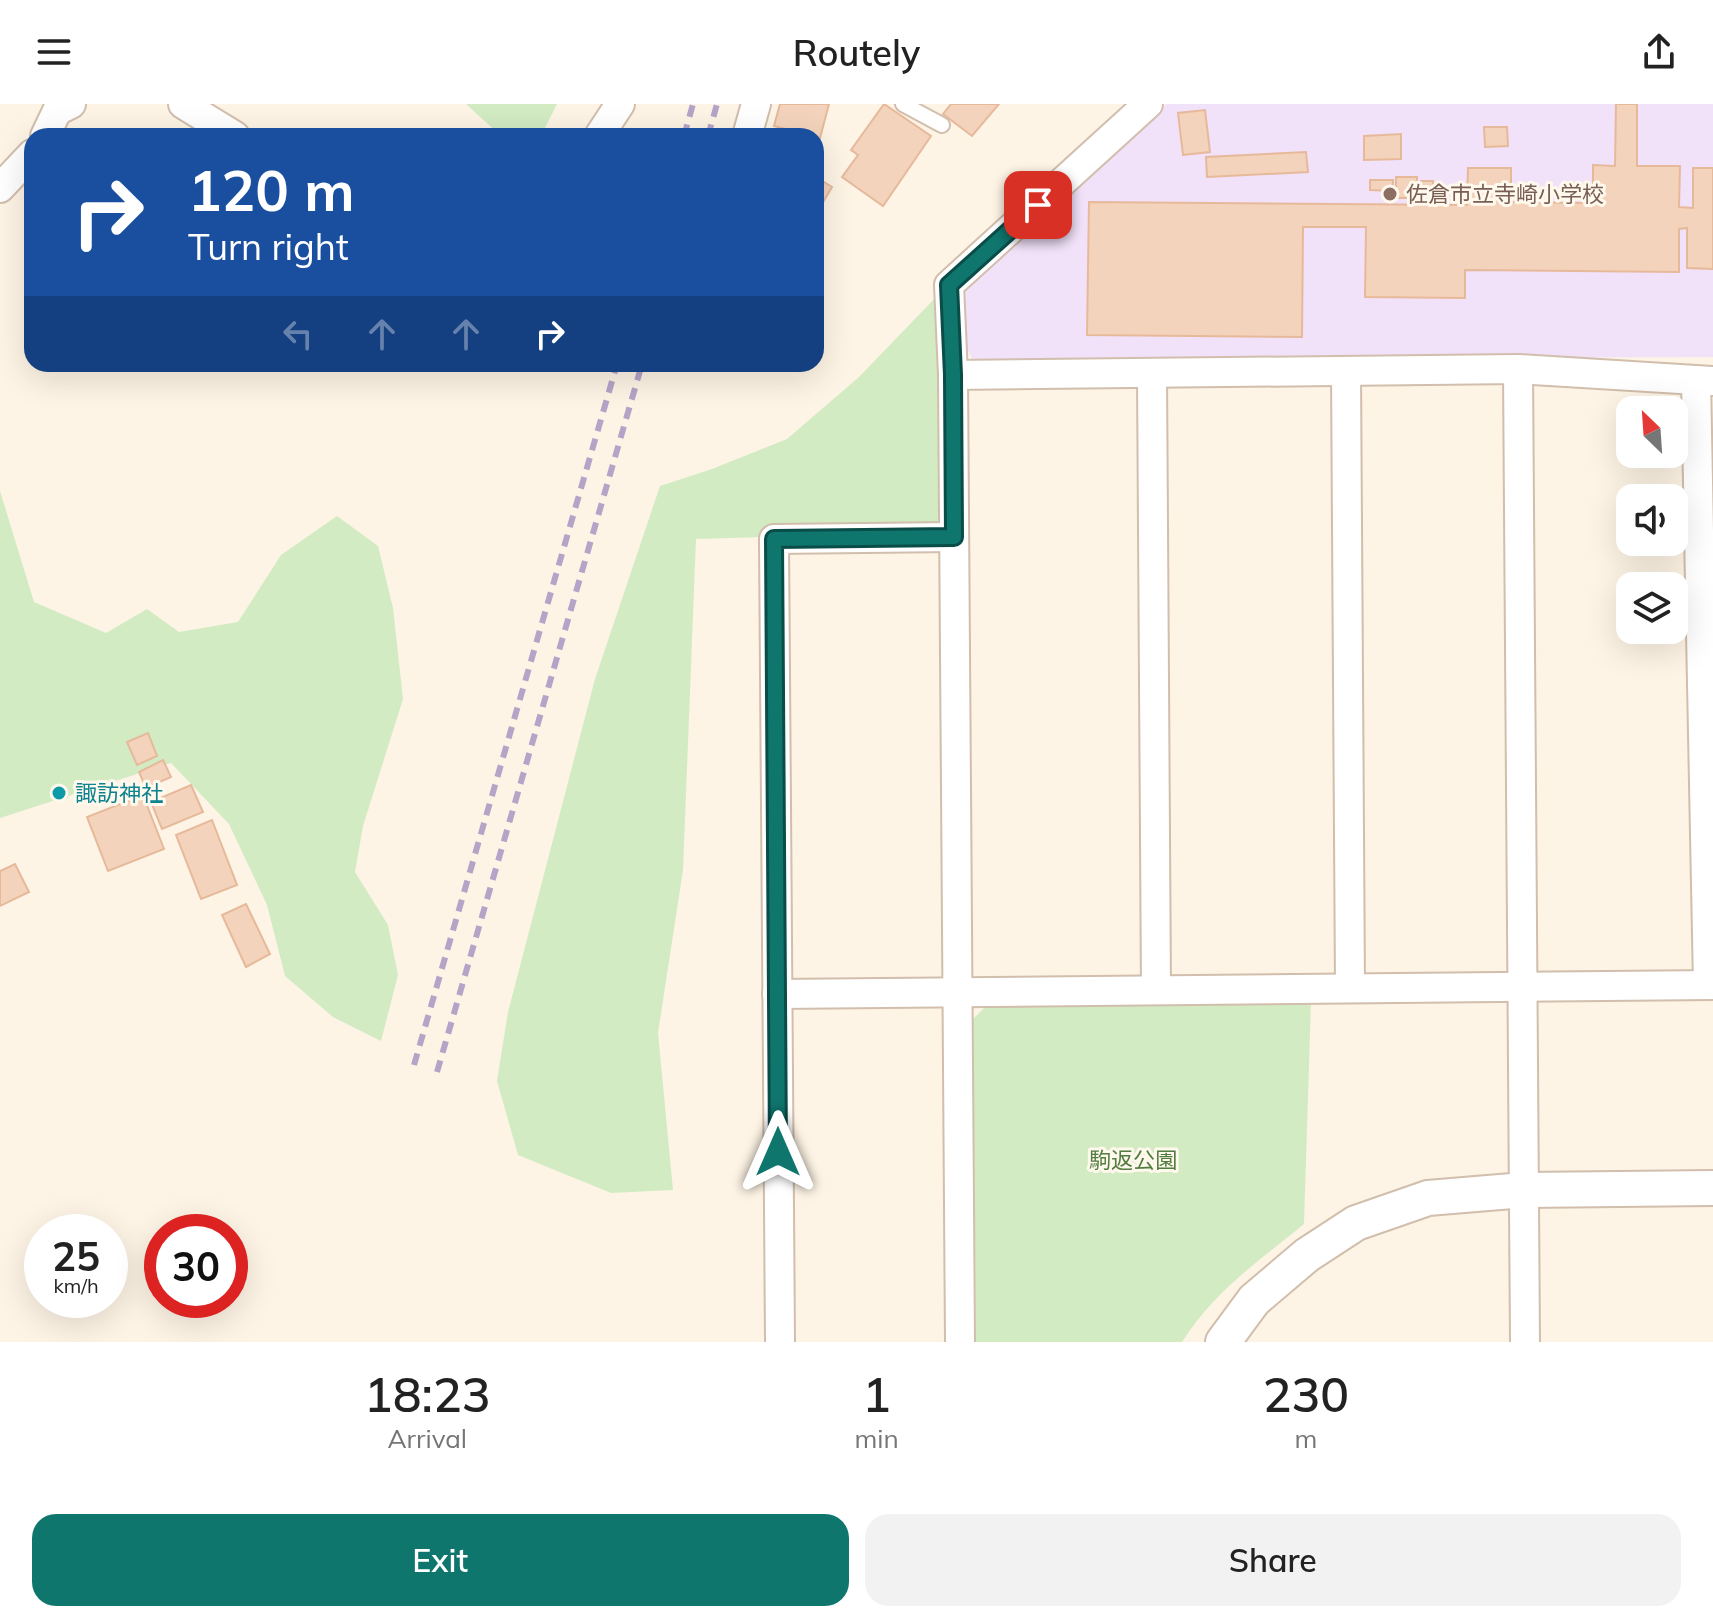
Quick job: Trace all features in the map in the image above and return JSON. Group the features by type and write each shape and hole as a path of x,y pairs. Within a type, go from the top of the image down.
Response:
{"street":[{"path":"183,104 222,128"},
{"path":"604,128 620,104"},
{"path":"749,128 756,104"},
{"path":"960,1342 953,375 949,285 1148,104"},
{"path":"49,128 61,106"},
{"path":"0,188 24,162"},
{"path":"777,994 1710,985 1704,381 1518,369 953,375"},
{"path":"1518,369 1525,1342"},
{"path":"1346,371 1350,988"},
{"path":"1152,373 1156,990"},
{"path":"780,1342 774,539 954,537"},
{"path":"1223,1342 1254,1300 1307,1255 1356,1223 1428,1198 1524,1190 1713,1188"}],"lane":[{"path":"903,104 942,125"}],"shaded area":[{"name":"佐倉市立寺崎小学校","path":"1167,104 1713,104 1713,357 973,360 961,339 960,302 967,285"}],"green space":[{"path":"466,104 557,104 545,128 492,128"},
{"path":"939,294 940,532 696,539 683,870 658,1033 673,1190 611,1193 518,1155 497,1081 508,1012 595,679 660,486 787,439 859,377"},
{"path":"0,491 34,602 106,633 147,609 179,632 238,622 281,555 337,516 378,546 393,608 403,699 363,826 355,872 388,925 398,975 381,1041 333,1017 285,976 267,905 229,824 171,763 0,818"},
{"name":"駒返公園","path":"1311,1002 1304,1224 1223,1292 1182,1342 976,1342 973,1019 989,1003"}],"building":[{"path":"780,104 829,104 823,128 774,126"},
{"path":"884,104 931,136 883,206 842,177 858,155 851,150"},
{"path":"951,104 999,104 972,136 943,114"},
{"path":"1616,104 1637,104 1637,166 1680,166 1679,207 1693,208 1693,168 1713,168 1713,269 1687,268 1687,228 1679,229 1679,272 1465,270 1465,298 1365,297 1366,227 1303,227 1302,337 1087,335 1089,202 1467,205 1468,168 1511,168 1511,202 1593,203 1593,165 1615,166"},
{"path":"1205,110 1210,152 1183,155 1178,113"},
{"path":"1484,127 1507,127 1508,146 1485,147"},
{"path":"1401,134 1401,159 1364,160 1364,136"},
{"path":"1306,152 1308,172 1207,177 1206,157"},
{"path":"1396,177 1417,177 1417,198 1396,198"},
{"path":"1370,180 1393,180 1393,191 1370,190"},
{"path":"1421,181 1433,181 1433,191 1421,190"},
{"path":"824,182 832,187 824,201"},
{"path":"148,733 157,756 137,765 127,742"},
{"path":"163,760 171,777 146,788 139,772"},
{"path":"61,785 67,797 56,801 51,790"},
{"path":"191,785 203,812 162,829 151,802"},
{"path":"143,795 164,849 108,871 87,817"},
{"path":"212,820 237,885 201,899 176,835"},
{"path":"15,864 29,892 0,906 0,871"},
{"path":"246,904 270,954 246,967 222,915"}],"railway":[{"path":"686,128 693,104"},
{"path":"710,128 717,104"},
{"path":"414,1065 615,372"},
{"path":"437,1072 640,372"}],"place":[{"name":"佐倉市立寺崎小学校","path":"1390,194"},
{"name":"諏訪神社","path":"59,793"}],"route":[{"path":"778,1152 774,539 954,537 949,285 1038,205"}]}
